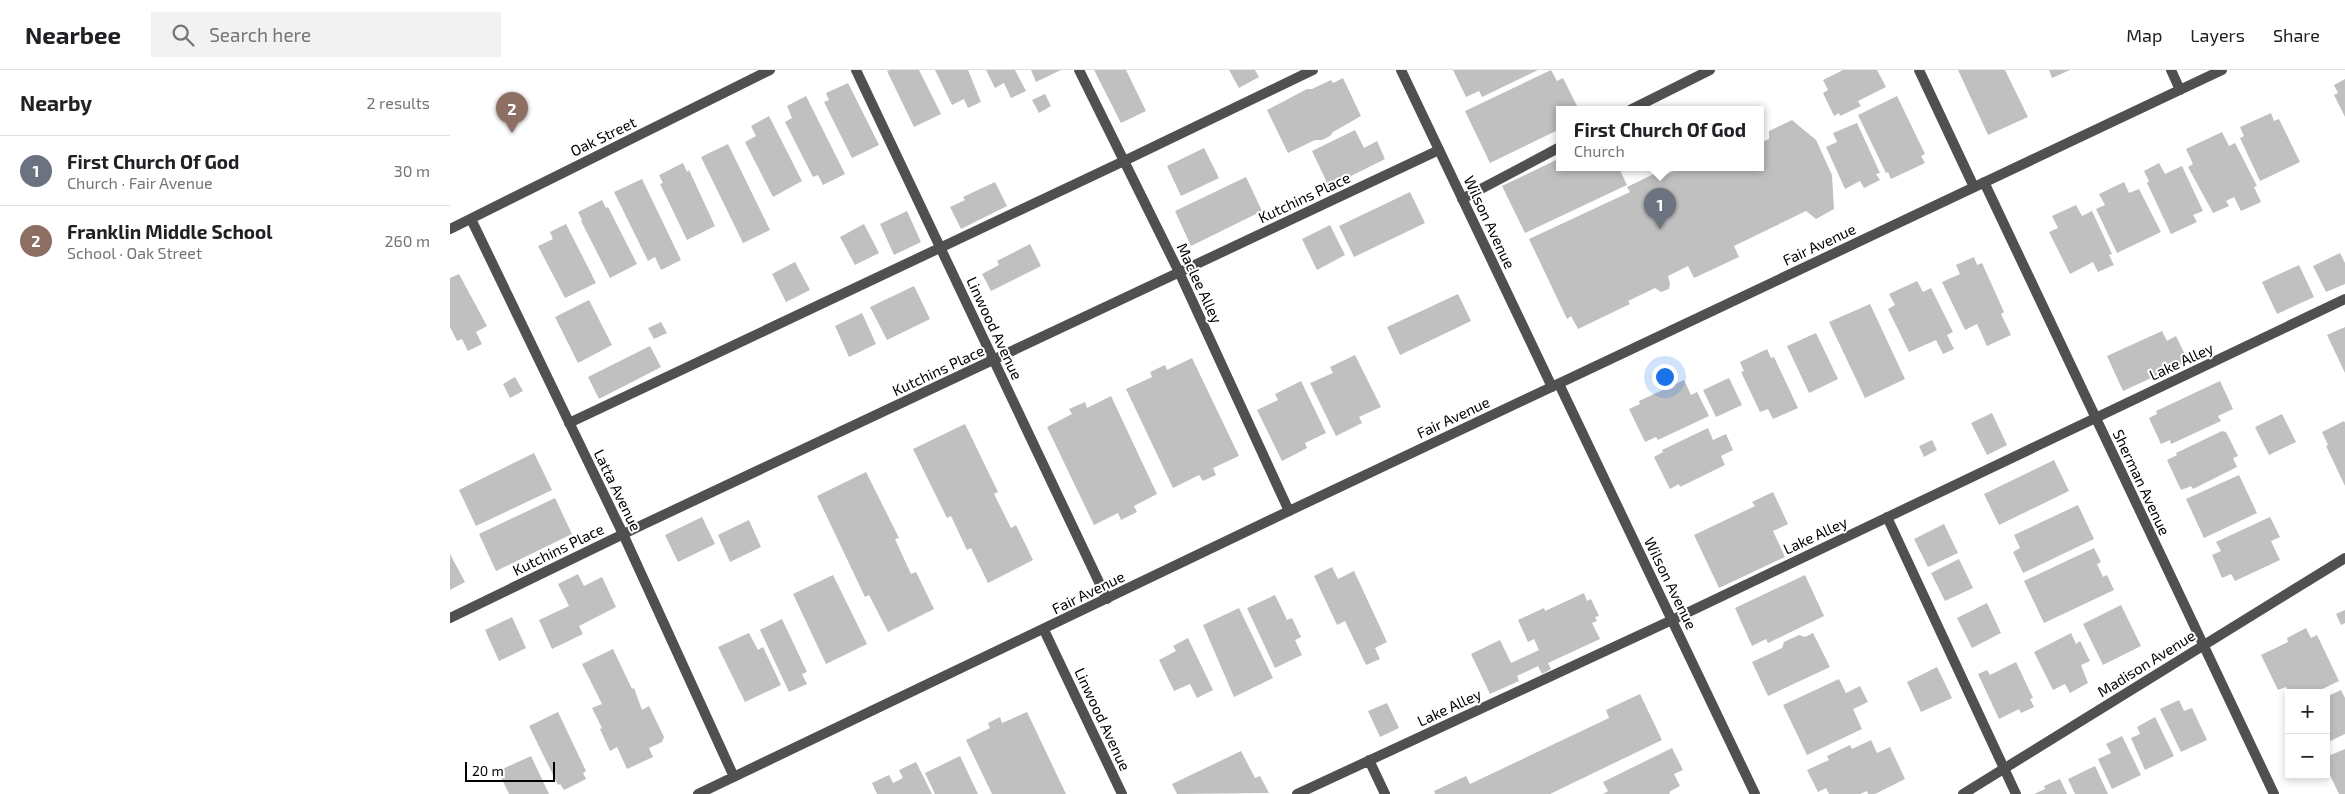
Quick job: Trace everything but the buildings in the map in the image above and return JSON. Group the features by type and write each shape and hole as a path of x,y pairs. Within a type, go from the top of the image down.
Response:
{"street":[{"name":"Oak Street","path":"450,229 770,70"},
{"name":"Linwood Avenue","path":"856,70 1107,599"},
{"name":"Maclee Alley","path":"1079,70 1179,272 1289,511"},
{"path":"569,423 1313,70"},
{"name":"Wilson Avenue","path":"1401,70 1462,199 1672,620 1755,794"},
{"path":"1638,106 1710,70"},
{"path":"1919,70 1974,187"},
{"path":"2171,70 2180,90"},
{"name":"Fair Avenue","path":"698,794 1044,630 1289,511 2222,70"},
{"path":"1462,199 1556,149"},
{"name":"Kutchins Place","path":"450,618 623,534 1439,150"},
{"name":"Sherman Avenue","path":"1984,182 2274,794"},
{"name":"Latta Avenue","path":"472,218 623,534 734,777"},
{"name":"Lake Alley","path":"1297,794 1672,620 2345,299"},
{"path":"1887,518 2016,794"},
{"name":"Madison Avenue","path":"1963,794 2345,558"},
{"name":"Linwood Avenue","path":"1044,630 1122,794"},
{"path":"1369,760 1385,794"}],"place":[{"name":"Franklin Middle School","path":"512,133"},
{"name":"First Church Of God","path":"1660,229"}]}
